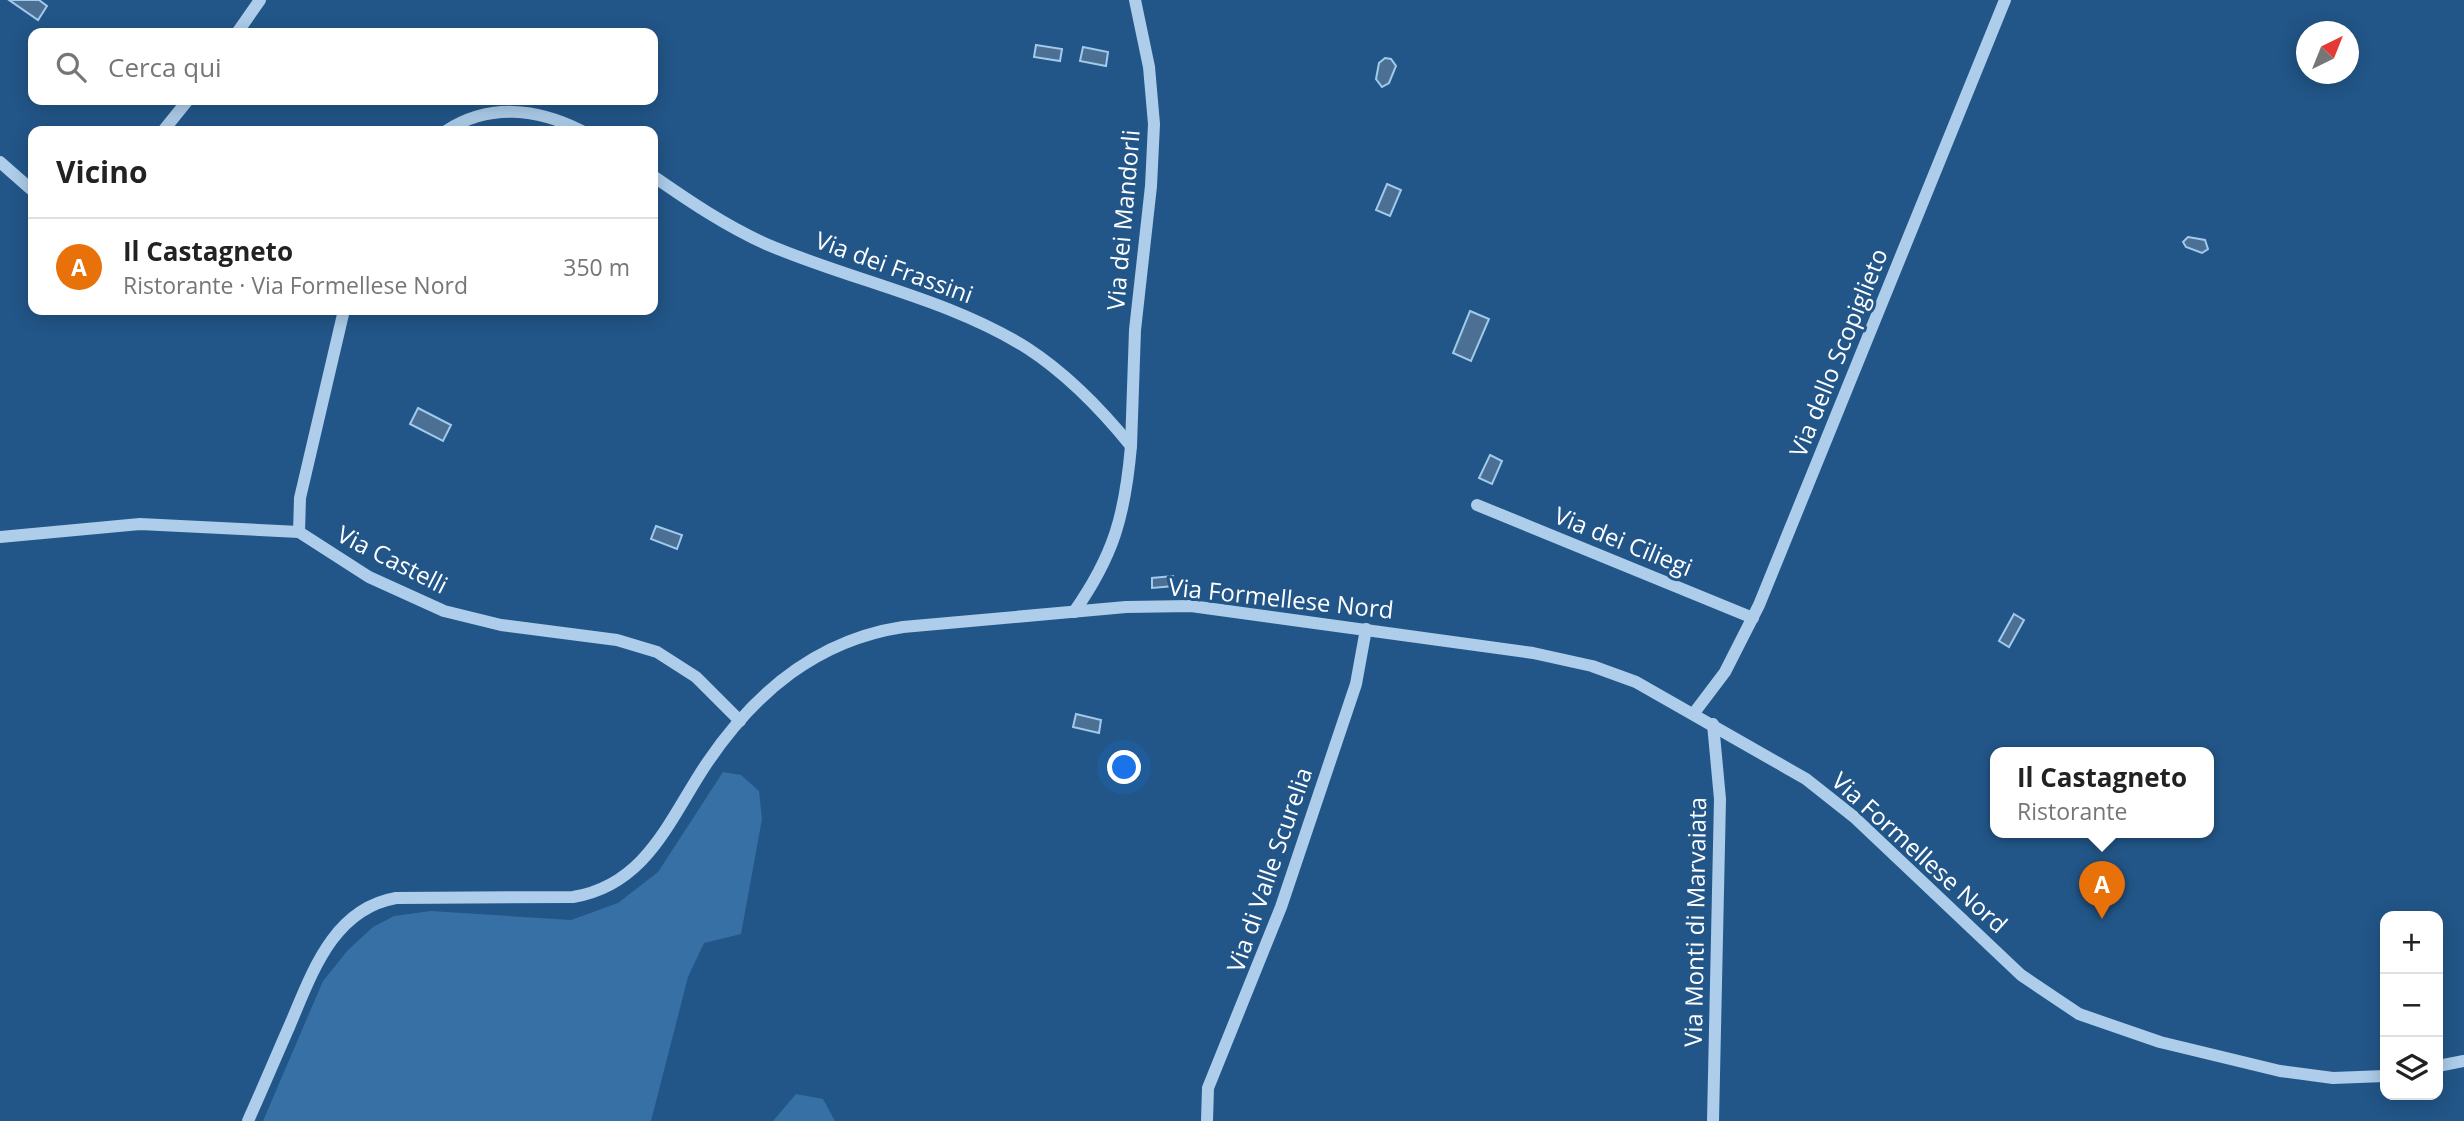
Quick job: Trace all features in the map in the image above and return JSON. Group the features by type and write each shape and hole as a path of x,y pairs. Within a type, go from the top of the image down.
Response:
{"street":[{"path":"240,28 260,0"},
{"name":"Via dei Mandorli","path":"1074,612 1101,572 1117,536 1125,506 1131,446 1135,330 1151,186 1154,124 1149,67 1135,0"},
{"name":"Via dello Scopiglieto","path":"1694,713 1725,672 1753,618 2005,0"},
{"path":"167,126 184,105"},
{"path":"455,126 474,116 506,111 551,119 569,126"},
{"path":"0,162 28,187"},
{"name":"Via dei Frassini","path":"658,179 701,209 767,244 943,307 992,328 1046,362 1108,418 1131,446"},
{"path":"299,532 300,498 343,315"},
{"name":"Via dei Ciliegi","path":"1477,505 1753,618"},
{"name":"Via Castelli","path":"0,537 140,524 299,532 363,574 444,611 530,630 617,640 657,652 696,677 740,721"},
{"name":"Via Formellese Nord","path":"248,1121 319,958 337,932 352,918 378,903 406,897 566,897 606,887 635,869 651,853 709,761 740,721 777,682 796,667 832,647 861,636 915,626 1138,607 1203,607 1366,629 1575,661 1629,679 1713,724 1820,790 1854,817 2021,975 2079,1014 2120,1030 2263,1068 2333,1078 2380,1076"},
{"name":"Via di Valle Scurelia","path":"1207,1121 1208,1088 1273,930 1356,684 1366,629"},
{"name":"Via Monti di Marvaiata","path":"1713,724 1720,799 1713,1121"},
{"path":"2443,1065 2464,1061"}],"shaded area":[{"path":"9,0 39,0 47,6 38,20"},
{"path":"1036,45 1062,49 1060,61 1034,57"},
{"path":"1083,47 1108,52 1106,66 1080,61"},
{"path":"1385,58 1391,59 1396,66 1389,83 1382,87 1376,79 1379,63"},
{"path":"1387,184 1401,190 1390,216 1376,210"},
{"path":"2188,237 2205,240 2208,249 2202,253 2186,247 2183,242"},
{"path":"1470,311 1489,319 1471,361 1453,353"},
{"path":"418,408 451,425 443,441 410,424"},
{"path":"1490,455 1502,461 1492,484 1479,478"},
{"path":"656,526 682,535 677,549 651,539"},
{"path":"1173,576 1174,586 1152,588 1152,578"},
{"path":"2014,614 2024,620 2009,647 1999,641"},
{"path":"1076,714 1101,720 1099,733 1073,727"},
{"path":"723,772 741,775 759,791 762,819 741,934 704,943 688,977 651,1121 263,1121 323,981 348,950 373,927 394,916 431,911 571,920 618,903 658,872"},
{"path":"796,1094 823,1099 835,1121 773,1121"}],"place":[{"name":"Il Castagneto","path":"2102,919"}]}
